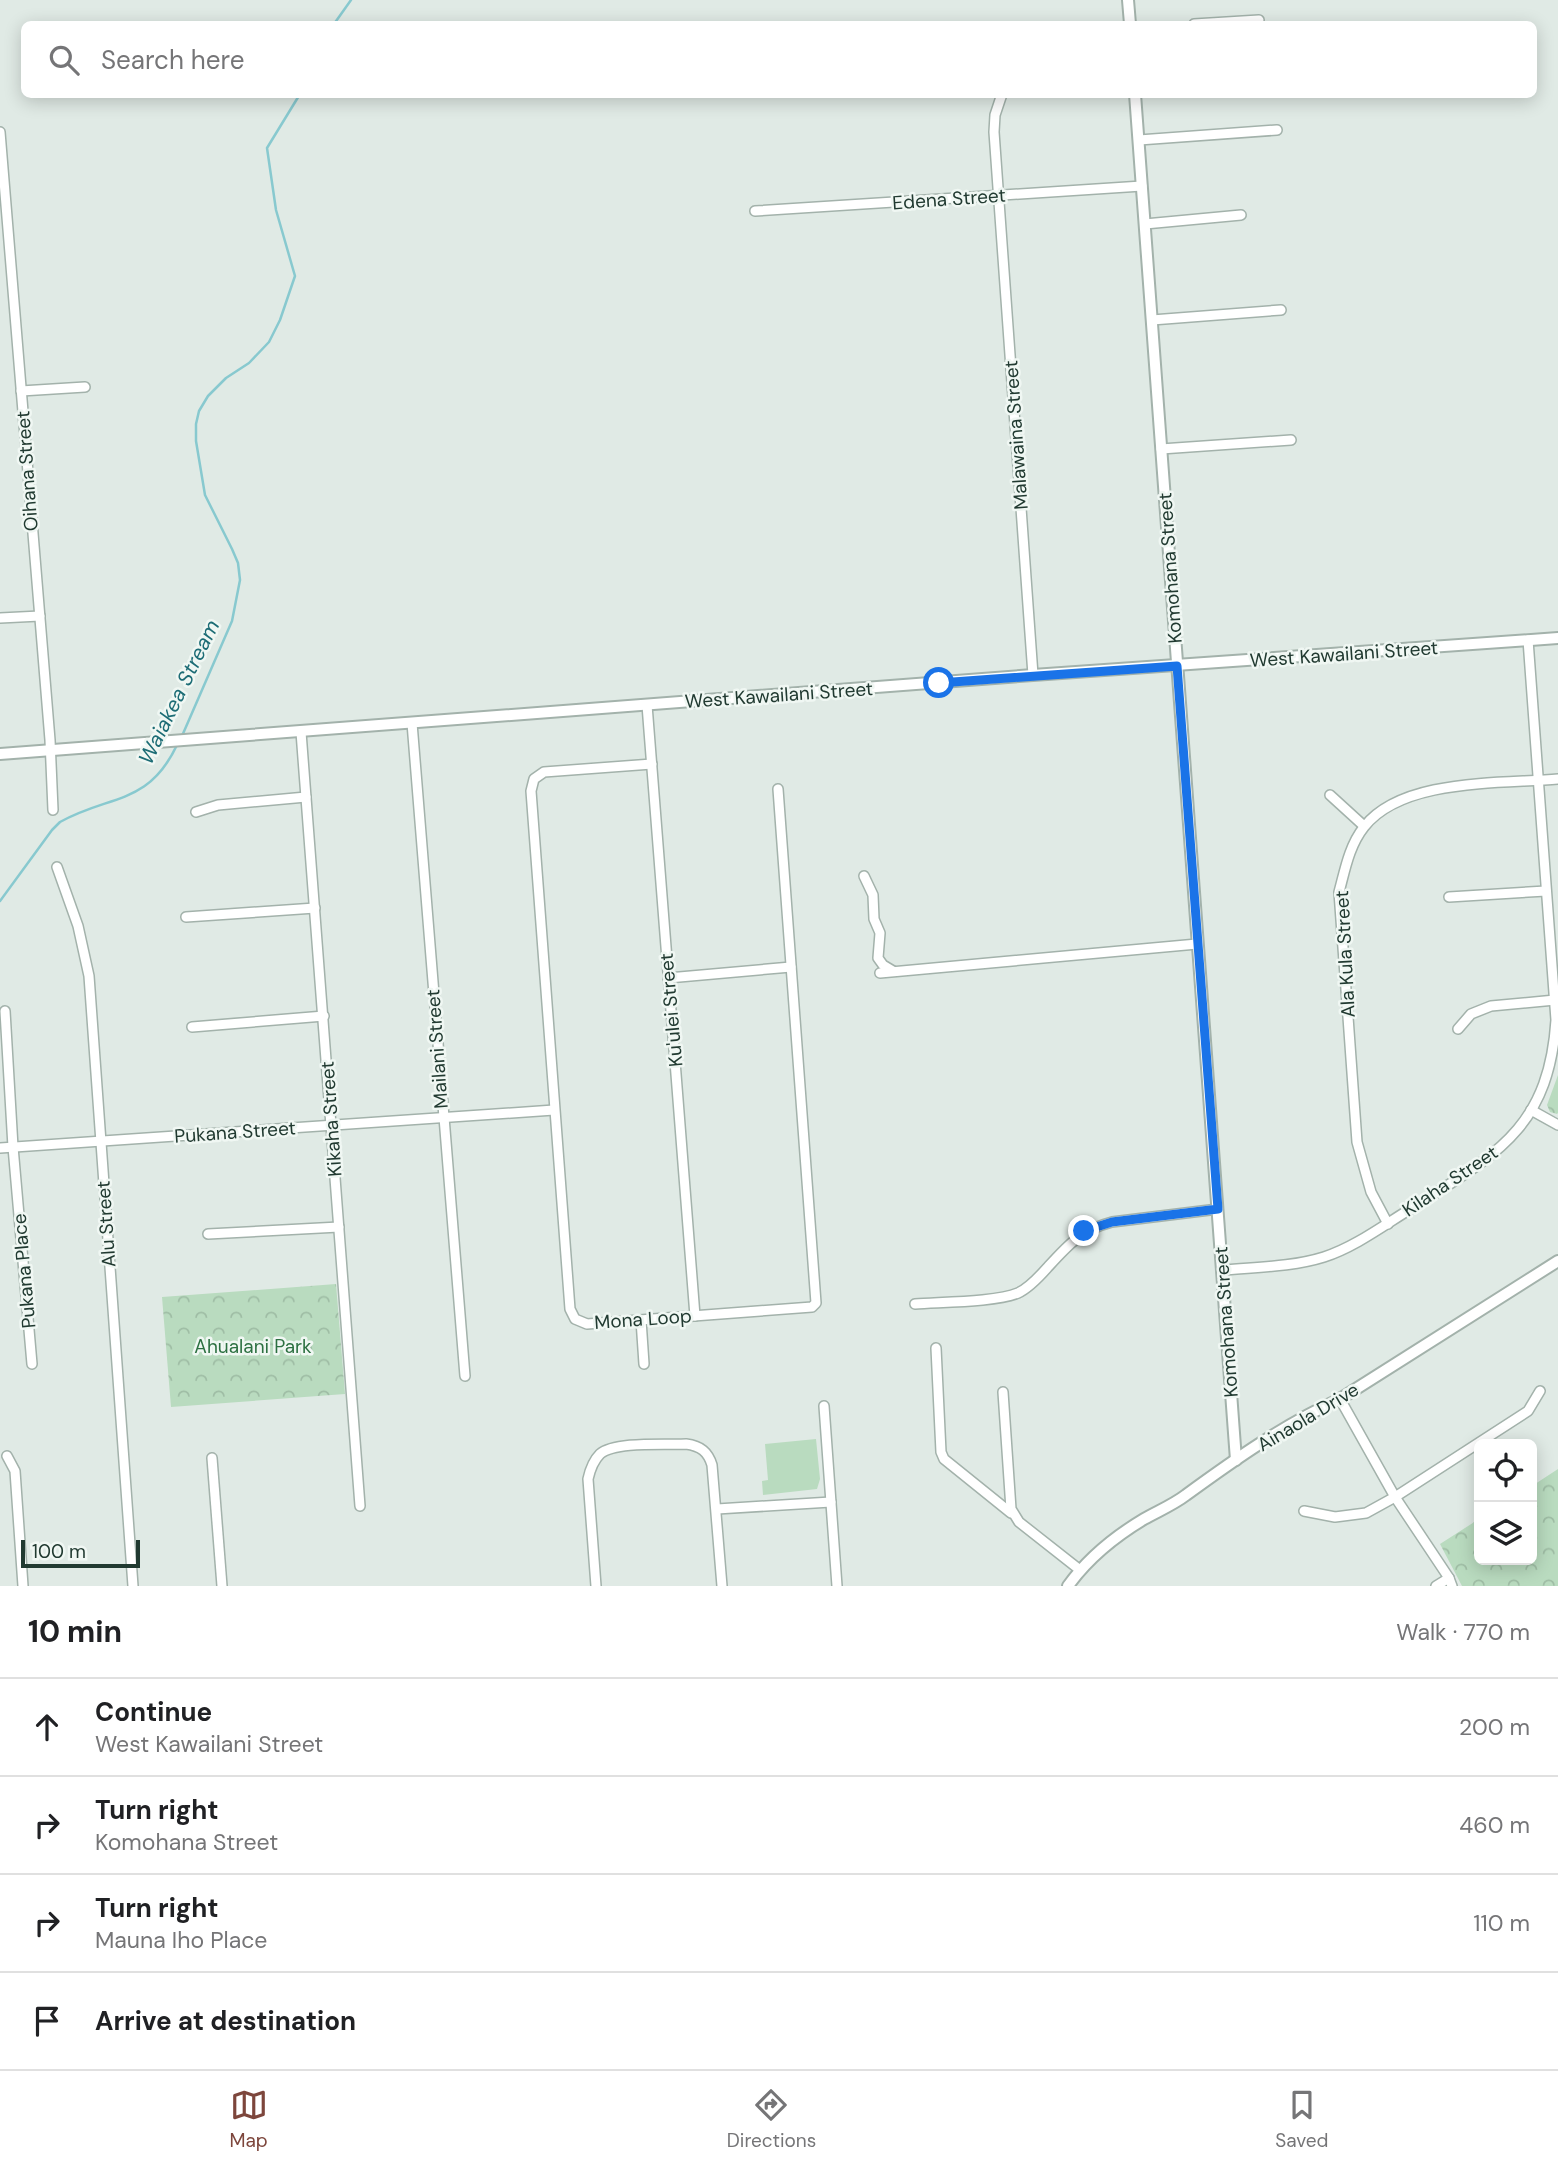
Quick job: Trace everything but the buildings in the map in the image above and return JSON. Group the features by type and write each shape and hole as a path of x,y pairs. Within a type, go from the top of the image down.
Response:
{"street":[{"path":"1128,0 1130,21"},
{"path":"1243,21 1259,20"},
{"name":"Malawaina Street","path":"1001,98 993,132 1033,675"},
{"name":"Komohana Street","path":"1135,98 1236,1460"},
{"path":"1139,140 1277,130"},
{"name":"Oihana Street","path":"0,132 40,616 53,810"},
{"name":"Edena Street","path":"755,211 1142,186"},
{"path":"1145,223 1241,215"},
{"path":"1152,320 1281,310"},
{"path":"21,391 85,387"},
{"path":"1161,449 1291,440"},
{"path":"0,618 40,616"},
{"name":"West Kawailani Street","path":"0,754 1558,638"},
{"name":"Kilaha Street","path":"1224,1270 1291,1265 1325,1257 1388,1224 1483,1163 1511,1138 1531,1110 1545,1082 1554,1052 1555,1000 1528,640"},
{"name":"Ku'ulei Street","path":"647,705 695,1316"},
{"name":"Mailani Street","path":"412,723 465,1376"},
{"name":"Kikaha Street","path":"301,732 360,1506"},
{"name":"Mona Loop","path":"652,764 544,772 534,779 531,791 570,1309 575,1320 587,1324 812,1307 816,1303 778,789"},
{"name":"Ala Kula Street","path":"1388,1224 1371,1192 1357,1142 1339,892 1349,854 1364,826 1403,797 1433,789 1558,779"},
{"path":"1330,795 1364,826"},
{"path":"196,813 218,805 306,797"},
{"name":"Alu Street","path":"57,867 78,926 88,968 133,1586"},
{"path":"864,876 873,895 874,919 880,933 878,958 894,972"},
{"path":"1449,897 1546,891"},
{"path":"186,917 315,908"},
{"path":"880,973 1197,944"},
{"path":"668,978 791,967"},
{"path":"1458,1029 1471,1014 1491,1006 1555,1000"},
{"name":"Pukana Place","path":"5,1011 13,1147 32,1364"},
{"path":"192,1027 324,1016"},
{"name":"Pukana Street","path":"0,1148 554,1110"},
{"path":"1531,1110 1558,1125"},
{"path":"915,1304 1018,1293 1035,1281 1075,1239 1098,1225 1218,1209"},
{"path":"208,1234 340,1227"},
{"name":"Ainaola Drive","path":"1068,1586 1086,1562 1121,1534 1315,1410 1340,1399 1558,1261"},
{"path":"640,1320 644,1364"},
{"path":"936,1348 941,1452 944,1459 1015,1516"},
{"path":"1304,1511 1319,1515 1351,1516 1366,1513 1528,1411 1540,1391"},
{"path":"1003,1392 1011,1510 1019,1522 1080,1570"},
{"path":"1340,1399 1395,1497 1451,1582 1436,1586"},
{"path":"824,1406 837,1586"},
{"path":"596,1586 588,1479 591,1465 599,1455 611,1448 695,1445 709,1457 717,1509 722,1586"},
{"path":"7,1456 15,1471 23,1586"},
{"path":"212,1458 222,1586"},
{"path":"717,1509 831,1502"}],"green space":[{"path":"1558,1075 1557,1114 1550,1112 1547,1105"},
{"name":"Ahualani Park","path":"336,1284 345,1394 171,1407 162,1297"},
{"path":"816,1439 820,1479 817,1489 763,1495 762,1481 768,1480 765,1444"},
{"path":"1558,1469 1558,1586 1462,1586 1440,1544 1474,1522 1474,1565 1537,1565 1537,1483"}],"waterway":[{"name":"Waiakea Stream","path":"336,21 351,0"},
{"name":"Waiakea Stream","path":"182,736 232,621 240,580 238,563 205,495 196,441 196,424 199,411 208,396 226,378 249,363 269,342 280,320 295,276 276,210 267,148 298,98"},
{"name":"Waiakea Stream","path":"0,901 60,822 140,789 154,779 166,765 177,745"}],"route":[{"path":"939,683 1177,666 1218,1209 1112,1222 1084,1231"}]}
